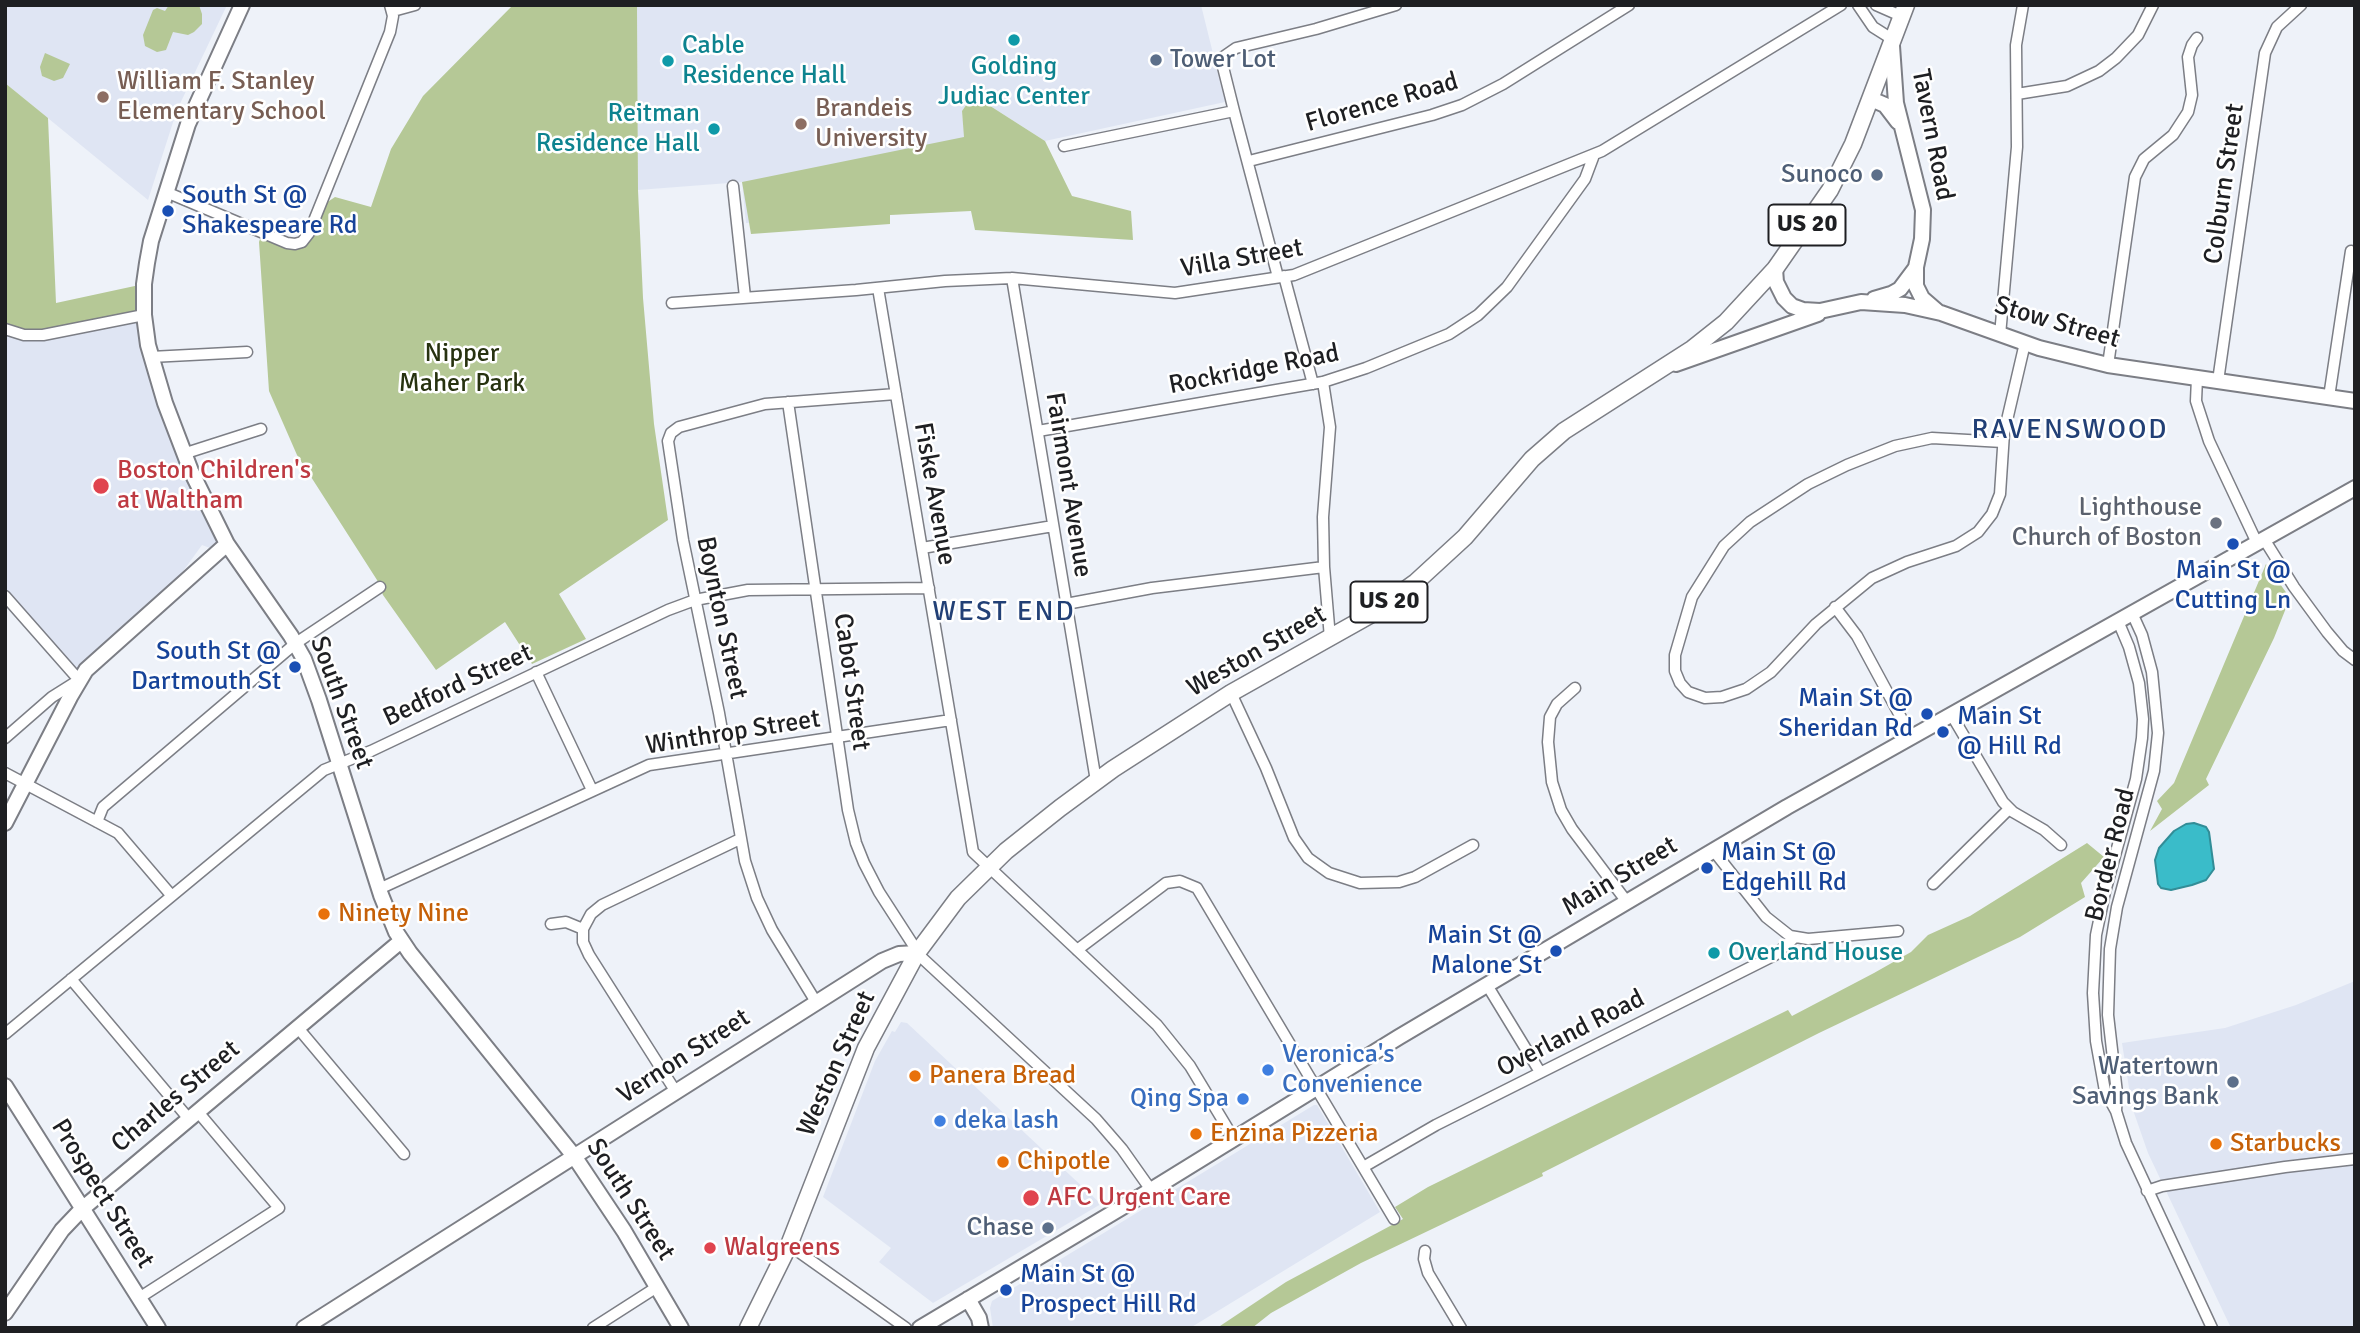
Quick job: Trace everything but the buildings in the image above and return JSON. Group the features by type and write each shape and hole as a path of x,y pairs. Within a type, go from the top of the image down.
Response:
{"main road":[{"name":"Weston Street","path":"748,1328 789,1245 862,1058 917,953 948,909 988,868 1041,822 1096,781 1231,694 1387,604 1424,575 1465,537 1545,448 1580,419 1692,349 1720,327 1774,269 1830,190 1848,155 1904,11"}],"street":[{"name":"South Street","path":"242,5 188,124 147,263 144,314 151,357 183,454 227,544 296,643 313,682 379,889 401,941 574,1156 612,1212 681,1328"},
{"path":"166,192 287,243 302,242 309,233 385,44 393,21 391,8 415,5"},
{"path":"1330,638 1324,567 1324,500 1330,427 1318,383 1281,277 1222,63 1223,57 1236,48 1368,10 1396,5"},
{"name":"Florence Road","path":"1249,161 1432,115 1461,105 1503,84 1629,5"},
{"name":"Villa Street","path":"672,303 1012,278 1052,280 1164,294 1194,292 1281,277 1314,268 1594,155 1841,5"},
{"path":"1858,5 1873,27 1892,40"},
{"path":"1876,5 1904,11"},
{"path":"2000,335 2016,160 2015,45 2023,5"},
{"path":"2017,94 2067,86 2099,71 2138,35 2153,5"},
{"name":"Colburn Street","path":"2218,382 2265,53 2277,27 2301,5"},
{"path":"2108,365 2135,177 2144,159 2173,135 2186,116 2192,95 2188,57 2197,38"},
{"name":"Tavern Road","path":"1892,40 1895,94 1923,210 1916,286 1920,295 1941,313"},
{"path":"1871,99 1888,108 1904,132"},
{"path":"1064,146 1234,111"},
{"name":"Rockridge Road","path":"1038,431 1318,383 1366,368 1432,342 1463,326 1500,294 1585,179 1594,155"},
{"path":"733,186 745,297"},
{"path":"2329,397 2351,251"},
{"path":"1852,303 1896,292 1907,282 1916,267"},
{"name":"Stow Street","path":"1774,269 1779,291 1792,306 1811,312 1852,303 1896,304 1941,313 2025,343 2108,365 2355,401"},
{"name":"Fairmont Avenue","path":"1012,278 1096,781"},
{"name":"Fiske Avenue","path":"878,288 972,848 988,868 1171,1040 1200,1081 1234,1139"},
{"path":"1646,378 1684,361 1831,308"},
{"path":"5,329 24,335 43,335 144,314"},
{"path":"2003,442 1932,438 1895,446 1817,479 1750,522 1719,553 1692,597 1675,655 1678,680 1688,692 1705,698 1722,697 1746,689 1777,667 1807,633 1863,584 1882,572 1956,547 1978,532 1992,514 2000,494 2003,442 2025,343"},
{"path":"151,357 247,352"},
{"path":"2197,379 2196,401 2211,446 2260,541 2338,646 2355,660"},
{"path":"788,402 896,394"},
{"name":"Boynton Street","path":"788,402 758,406 679,428 671,433 668,445 695,600 727,753 740,839 751,881 781,946 816,1002"},
{"name":"Cabot Street","path":"788,402 848,810 858,850 875,885 917,953 1096,1119 1126,1154 1151,1190"},
{"path":"183,454 261,429"},
{"name":"Main Street","path":"920,1328 1713,850 2355,488"},
{"path":"922,548 1053,526"},
{"path":"5,823 79,680 90,666 227,544"},
{"path":"1066,604 1152,588 1324,567"},
{"path":"97,822 103,807 296,643 380,587"},
{"name":"Bedford Street","path":"5,1034 317,774 339,763 695,600 740,591 929,588"},
{"path":"5,596 79,680"},
{"path":"1835,607 1857,636 1911,736"},
{"name":"Border Road","path":"2116,1111 2118,1093 2108,1015 2110,948 2117,907 2148,796 2158,733 2152,672 2142,635 2132,613"},
{"name":"Border Road","path":"2118,621 2134,664 2143,719 2136,779 2105,892 2094,954 2092,993 2096,1041 2105,1091 2116,1111 2126,1143 2212,1328"},
{"path":"536,672 592,790"},
{"path":"5,738 52,697 79,680"},
{"path":"1575,688 1557,704 1550,717 1548,742 1552,782 1561,810 1572,829 1627,902"},
{"path":"1231,694 1266,768 1294,838 1308,858 1329,873 1360,883 1402,882 1473,845"},
{"path":"1951,714 1994,790 2009,809 2044,830 2061,845"},
{"name":"Winthrop Street","path":"379,889 649,765 951,720"},
{"path":"5,773 120,835 171,895"},
{"path":"1933,884 2009,809"},
{"path":"676,1092 589,955 584,946 583,929 591,914 602,905 740,839"},
{"path":"1713,850 1766,917 1781,931 1794,937 1808,939 1898,932"},
{"path":"1077,950 1166,883 1180,881 1194,885 1394,1219"},
{"path":"551,924 566,922 583,929"},
{"name":"Overland Road","path":"1364,1167 1436,1125 1775,955 1794,937"},
{"name":"Charles Street","path":"5,1312 62,1230 82,1209 401,941"},
{"name":"Vernon Street","path":"304,1328 886,959 899,954 917,953"},
{"path":"71,979 279,1208 139,1298"},
{"path":"1487,985 1541,1072"},
{"path":"298,1028 404,1154"},
{"name":"Prospect Street","path":"5,1086 158,1328"},
{"path":"2147,1191 2162,1186 2272,1169 2355,1159"},
{"path":"789,1245 906,1328"},
{"path":"1425,1251 1428,1273 1461,1328"},
{"path":"593,1328 657,1287"},
{"path":"968,1299 979,1318 981,1328"}],"shaded area":[{"name":"William F. Stanley Elementary School","path":"5,5 227,5 177,110 148,200 5,83"},
{"name":"Brandeis University","path":"637,5 1201,5 1225,102 1045,141 973,95 962,111 972,210 746,223 742,182 638,190"},
{"name":"Boston Children's at Waltham","path":"144,315 148,345 227,544 218,551 202,545 157,607 79,680 5,596 5,329"},
{"path":"2355,981 2355,1328 2231,1328 2148,1153 2132,1107 2122,1043 2225,1028 2296,1005"},
{"path":"901,1022 907,1023 1101,1204 933,1303 879,1262 891,1248 823,1197 875,1061 892,1031 895,1032"},
{"path":"1317,1105 1380,1212 1190,1328 993,1328 990,1308 992,1301"}],"green space":[{"path":"169,5 199,5 202,24 188,35 173,32 166,50 157,52 145,46 143,35 153,10 157,8 165,11"},
{"name":"Nipper Maher Park","path":"513,5 637,5 638,190 643,298 654,424 668,520 559,594 586,639 532,664 505,622 436,670 383,595 377,580 297,455 269,391 259,242 262,233 302,242 320,207 335,197 371,207 391,149 423,96"},
{"path":"45,53 70,64 63,78 54,81 42,76 40,67"},
{"path":"5,83 48,118 56,303 144,284 144,315 50,334 5,329"},
{"path":"973,95 1045,141 1072,196 1131,211 1133,240 975,230 971,211 890,215 890,224 751,234 742,182 964,137 962,111"},
{"path":"2266,564 2290,598 2274,638 2206,779 2209,785 2150,831 2162,809 2157,801 2174,783"},
{"path":"2087,843 2104,857 2081,883 2085,897 2020,937 1819,1033 1542,1173 1543,1176 1361,1263 1271,1313 1252,1328 1217,1328 1286,1282 1403,1219 1395,1207 1428,1187 1788,1010 1792,1016 1911,952 1928,935 1970,916"}],"water":[{"path":"2194,823 2206,827 2209,832 2214,869 2206,880 2171,890 2161,888 2155,860 2159,848 2174,831"}],"place":[{"name":"Golding Judiac Center","path":"1014,40"},
{"name":"Tower Lot","path":"1156,60"},
{"name":"Cable Residence Hall","path":"668,61"},
{"name":"William F. Stanley Elementary School","path":"103,97"},
{"name":"Brandeis University","path":"801,124"},
{"name":"Reitman Residence Hall","path":"714,129"},
{"name":"Sunoco","path":"1877,175"},
{"name":"South St @ Shakespeare Rd","path":"168,211"},
{"name":"Boston Children's at Waltham","path":"101,486"},
{"name":"Lighthouse Church of Boston","path":"2216,523"},
{"name":"Main St @ Cutting Ln","path":"2233,544"},
{"name":"South St @ Dartmouth St","path":"295,667"},
{"name":"Main St @ Sheridan Rd","path":"1927,714"},
{"name":"Main St @ Hill Rd","path":"1943,732"},
{"name":"Main St @ Edgehill Rd","path":"1707,868"},
{"name":"Ninety Nine","path":"324,914"},
{"name":"Main St @ Malone St","path":"1556,951"},
{"name":"Overland House","path":"1714,953"},
{"name":"Veronica's Convenience","path":"1268,1070"},
{"name":"Panera Bread","path":"915,1076"},
{"name":"Watertown Savings Bank","path":"2233,1082"},
{"name":"Qing Spa","path":"1243,1099"},
{"name":"deka lash","path":"940,1121"},
{"name":"Enzina Pizzeria","path":"1196,1134"},
{"name":"Starbucks","path":"2216,1144"},
{"name":"Chipotle","path":"1003,1162"},
{"name":"AFC Urgent Care","path":"1031,1198"},
{"name":"Chase","path":"1048,1228"},
{"name":"Walgreens","path":"710,1248"},
{"name":"Main St @ Prospect Hill Rd","path":"1006,1290"}],"district":[{"name":"RAVENSWOOD","path":"2070,431"},
{"name":"WEST END","path":"1004,613"}]}
